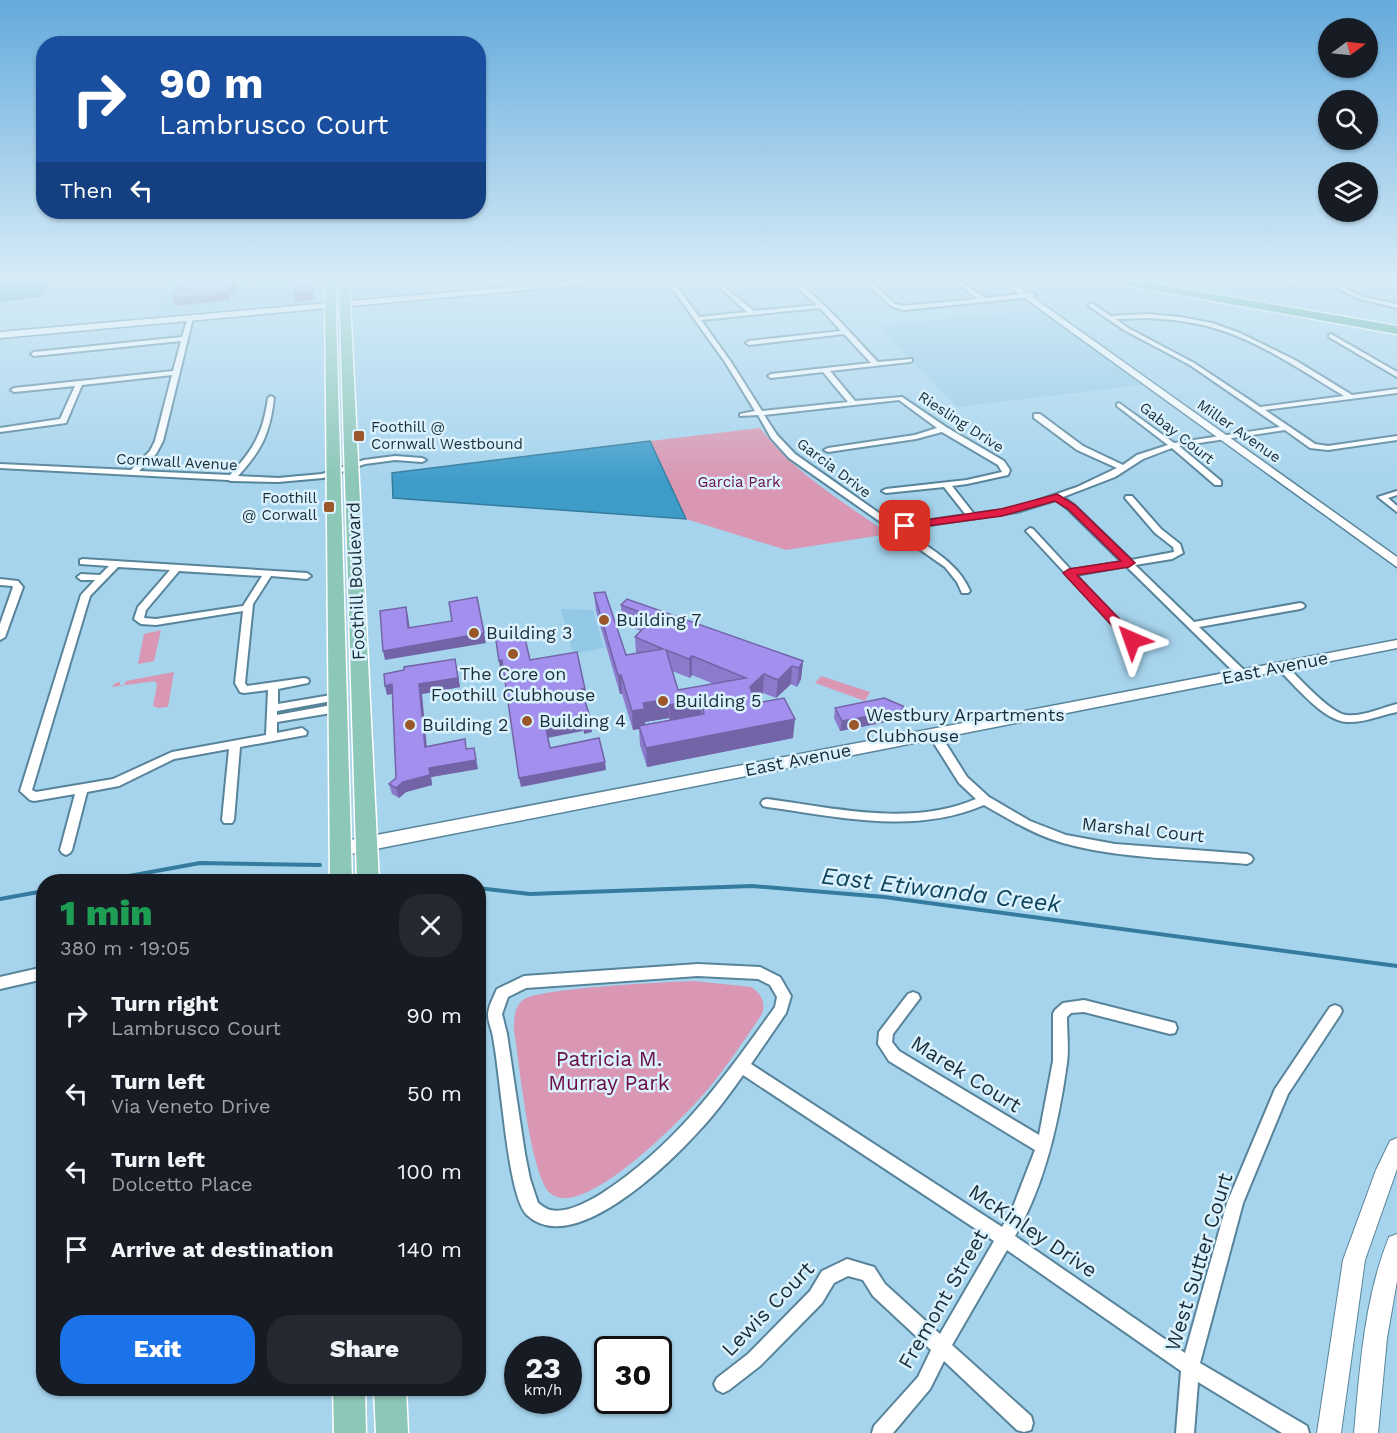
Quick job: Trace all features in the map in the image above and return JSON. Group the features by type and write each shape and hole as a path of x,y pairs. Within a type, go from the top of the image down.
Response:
{"main road":[{"name":"Foothill Boulevard","path":"336,348 335,472 341,874"},
{"name":"Foothill Boulevard","path":"340,348 350,466 368,874"},
{"name":"Miller Avenue","path":"1102,348 1397,563"},
{"name":"Miller Avenue","path":"1224,436 1397,557"},
{"name":"East Avenue","path":"340,849 1397,644"},
{"path":"350,1396 350,1433"},
{"path":"390,1396 392,1433"}],"street":[{"path":"34,354 96,348"},
{"path":"133,473 158,444 183,348"},
{"name":"Garcia Drive","path":"717,348 774,436 792,456 948,565 961,581 965,591"},
{"path":"861,348 876,364"},
{"path":"1163,348 1318,447 1397,438"},
{"path":"1269,348 1351,397"},
{"path":"1351,348 1397,375"},
{"path":"771,376 910,360"},
{"path":"825,370 853,403"},
{"path":"14,390 176,374"},
{"path":"0,430 63,421 79,383"},
{"path":"1259,409 1397,391"},
{"path":"231,479 263,441 269,422 271,398"},
{"name":"Riesling Drive","path":"853,403 900,398 943,429 1001,464 1006,470 1000,475 947,485"},
{"path":"742,416 853,403"},
{"name":"Gabay Court","path":"1119,405 1174,445 1218,483"},
{"path":"1037,416 1080,448 1123,468"},
{"path":"894,528 1017,510 1080,489 1149,453 1174,445 1286,428"},
{"path":"828,450 915,437 943,429"},
{"name":"Cornwall Avenue","path":"0,466 287,480 323,476 364,462 395,458 422,460"},
{"path":"886,491 947,485 971,516"},
{"path":"1397,493 1382,497 1397,510"},
{"path":"1057,497 1071,507 1242,674"},
{"path":"1069,573 1172,556 1179,551 1129,498"},
{"path":"1030,531 1132,640"},
{"path":"83,562 307,576"},
{"path":"117,564 86,595 27,791 34,797 116,783 172,756 302,732"},
{"path":"177,568 141,609 139,619 144,622 156,622 247,608"},
{"path":"268,574 247,608 241,687 250,690 304,681"},
{"path":"81,577 103,578"},
{"path":"0,582 17,585 18,589 0,637"},
{"path":"1192,625 1300,606"},
{"path":"1281,666 1330,712 1341,717 1353,718 1397,708"},
{"path":"270,738 273,686"},
{"path":"272,710 309,702 337,702"},
{"path":"272,710 337,702"},
{"name":"Marshal Court","path":"934,734 963,780 985,801 1026,824 1065,839 1115,849 1247,859"},
{"path":"228,820 235,744"},
{"path":"66,850 82,789"},
{"path":"767,803 913,819 943,816 985,801"},
{"path":"698,970 760,973 775,981 784,996 781,1009 741,1065 705,1114 669,1150 624,1188 578,1216 555,1220 543,1218 530,1208 521,1178 500,1034 495,1014 502,993 524,982 698,970"},
{"path":"0,982 36,975"},
{"name":"Marek Court","path":"913,998 886,1032 885,1044 894,1056 1044,1147"},
{"name":"Fremont Street","path":"881,1433 924,1383 941,1348 1017,1217 1044,1147 1060,1061 1060,1014 1068,1007 1084,1006 1170,1028"},
{"name":"West Sutter Court","path":"1185,1433 1190,1367 1235,1203 1282,1089 1335,1011"},
{"name":"McKinley Drive","path":"741,1065 1004,1238 1190,1367 1299,1433"},
{"path":"1329,1433 1354,1260 1382,1180 1397,1148"},
{"path":"1366,1433 1372,1364 1397,1245"},
{"name":"Lewis Court","path":"723,1384 762,1352 816,1297 828,1276 847,1267 868,1273 879,1290 941,1348"},
{"path":"941,1348 1024,1423"}],"shaded area":[{"path":"899,348 1092,348 1142,385 958,407"},
{"path":"650,441 686,519 393,498 392,473"},
{"path":"561,609 593,610 604,648 573,654"}],"green space":[{"name":"Garcia Park","path":"760,428 773,444 804,473 889,534 786,550 686,519 650,441"},
{"path":"161,630 154,661 138,664 144,634"},
{"path":"174,672 168,707 153,706 157,685 155,681 112,687 115,683 120,682 120,685 124,685 126,681"},
{"path":"821,676 870,692 865,701 815,683"},
{"name":"Patricia M. Murray Park","path":"694,981 751,987 762,998 762,1014 709,1088 680,1119 634,1161 609,1180 586,1193 565,1198 550,1193 543,1182 537,1164 526,1116 514,1030 514,1018 518,1006 523,1000 552,992 604,986"}],"building":[{"path":"605,592 626,655 663,649 635,637 654,617 621,605 627,599 803,661 799,668 792,666 778,680 764,674 750,687 756,703 784,698 795,719 646,748 639,726 704,714 701,699 669,705 668,699 643,703 645,709 632,711 621,675 618,675 594,593","holes":["666,650 689,659 692,656 746,678 678,690"]},
{"path":"477,597 484,633 383,651 380,611 406,607 408,628 452,621 449,602"},
{"path":"523,630 530,660 577,652 585,689 581,689 592,723 583,725 582,722 546,729 550,748 599,738 605,762 519,778 502,660 499,661 495,634"},
{"name":"Building 2","path":"455,659 458,678 419,684 425,747 465,739 466,749 474,748 476,760 429,768 430,775 403,782 396,788 389,784 396,778 392,684 385,686 384,674 404,670 404,667"},
{"path":"884,698 903,706 903,710 842,721 835,708"}],"waterway":[{"name":"East Etiwanda Creek","path":"140,874 200,863 320,865"},
{"name":"East Etiwanda Creek","path":"486,889 530,894 752,886 884,897 1397,966"},
{"name":"East Etiwanda Creek","path":"0,899 36,892"}],"place":[{"name":"Foothill @ Cornwall Westbound","path":"359,436"},
{"name":"Foothill @ Corwall","path":"329,507"},
{"name":"Building 7","path":"604,620"},
{"name":"Building 3","path":"474,633"},
{"name":"The Core on Foothill Clubhouse","path":"513,654"},
{"name":"Building 5","path":"663,701"},
{"name":"Building 4","path":"527,721"},
{"name":"Building 2","path":"410,725"},
{"name":"Westbury Arpartments Clubhouse","path":"854,725"}],"route":[{"path":"905,526 1002,513 1057,497 1071,507 1129,563 1069,573 1132,640"}]}
